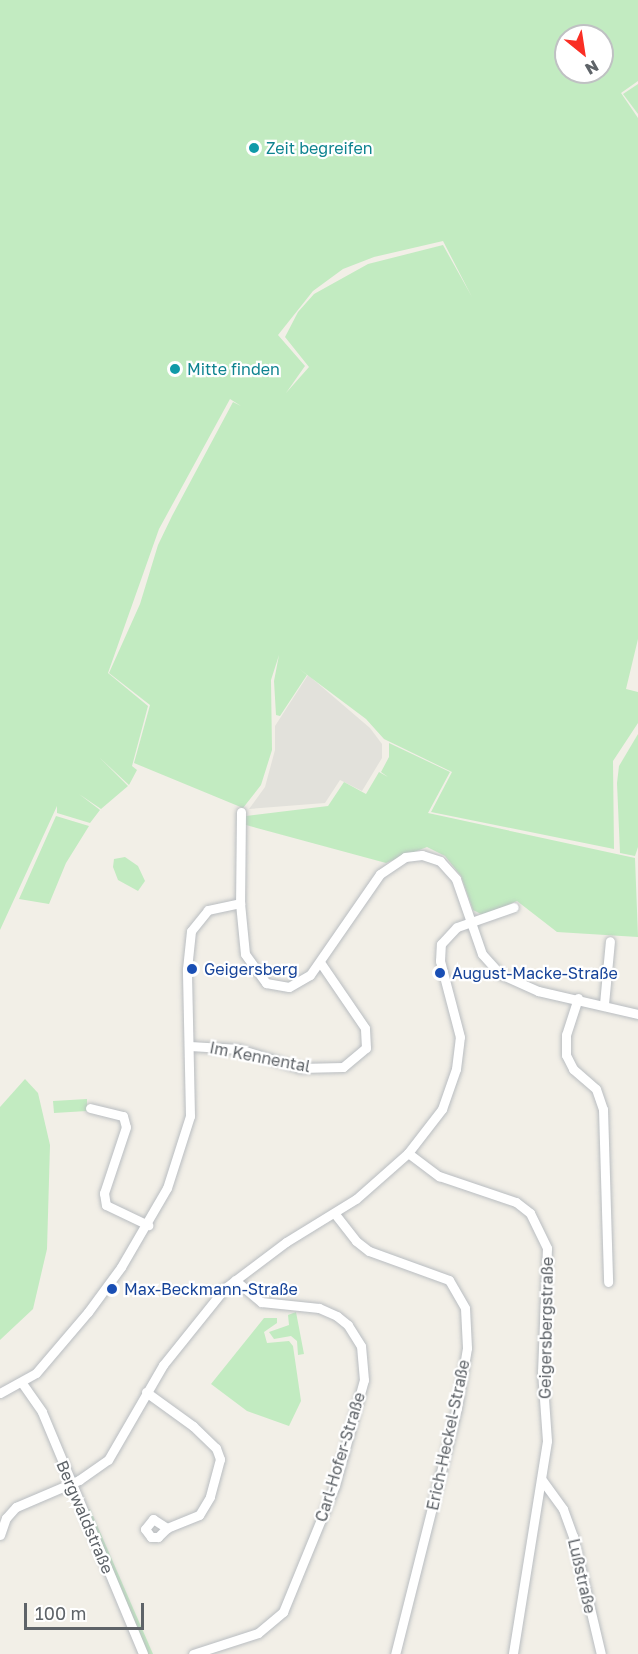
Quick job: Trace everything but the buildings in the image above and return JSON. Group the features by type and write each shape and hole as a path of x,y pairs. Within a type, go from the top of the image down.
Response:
{"street":[{"path":"241,812 240,903 244,954 266,983 289,987 309,975 380,874 405,858 422,855 445,865 460,889 482,954 500,974 538,990 638,1014"},
{"path":"0,1393 22,1383 36,1373 88,1312 148,1225 184,1145 190,1116 187,979 191,931 208,910 240,903"},
{"path":"0,1536 6,1518 16,1507 99,1468 114,1454 146,1392 187,1331 235,1280 285,1242 335,1214 408,1154 442,1109 453,1080 460,1037 440,954 451,931 514,907"},
{"path":"604,1004 610,941"},
{"name":"Im Kennental","path":"190,1046 239,1049 300,1068 343,1067 366,1048 365,1028 320,962"},
{"path":"578,998 567,1035 566,1055 573,1069 596,1089 603,1109 608,1282"},
{"path":"624,1011 638,1010"},
{"path":"624,1011 638,1022"},
{"path":"90,1108 123,1116 126,1127 104,1193 106,1205 148,1225"},
{"name":"Geigersbergstraße","path":"408,1154 439,1176 516,1202 539,1227 547,1248 548,1270 542,1371 547,1441 513,1654"},
{"name":"Erich-Heckel-Straße","path":"335,1214 369,1251 449,1280 465,1308 467,1348 458,1408 395,1654"},
{"name":"Carl-Hofer-Straße","path":"193,1654 208,1651 270,1626 292,1596 335,1485 364,1380 361,1346 337,1316 319,1308 261,1302 235,1280"},
{"name":"Bergwaldstraße","path":"22,1383 42,1412 143,1654"},
{"path":"146,1392 205,1438 216,1448 220,1459 204,1510 167,1528"},
{"name":"Lußstraße","path":"542,1480 563,1509 573,1536 601,1654"},
{"path":"538,1507 556,1501"}],"shaded area":[{"path":"308,675 370,728 382,744 382,758 362,791 340,780 325,803 249,809 265,787 275,750 275,726"}],"green space":[{"path":"0,0 638,0 638,81 621,93 638,118 638,639 626,689 638,692 638,723 613,761 614,849 431,812 452,772 384,739 366,719 298,668 307,675 280,716 276,715 274,681 279,655 271,680 272,750 261,785 243,808 134,763 150,705 109,673 140,604 158,545 172,516 233,402 241,406 230,399 159,529 108,673 148,706 132,766 137,770 129,785 100,758 128,786 101,809 79,794 100,810 90,823 57,813 57,806 0,930","holes":["443,241 472,297 443,245 368,264 314,294 298,312 285,337 309,367 286,393 305,366 278,335 313,291 343,269 374,257"]},
{"path":"638,84 638,114 623,94"},
{"path":"638,734 638,847 635,856 620,853 617,783 619,766"},
{"path":"389,743 450,772 428,813 635,858 638,937 557,932 517,901 483,915 473,910 461,876 445,856 427,847 386,863 246,825 246,816 328,806 344,782 366,794 379,772 388,777 381,772 389,757"},
{"path":"56,816 89,826 66,863 49,904 19,899"},
{"path":"125,857 138,866 145,881 138,891 118,880 113,867 114,859"},
{"path":"25,1079 38,1093 50,1145 47,1249 33,1309 0,1340 0,1107"},
{"path":"87,1099 87,1111 54,1113 53,1101"},
{"path":"296,1312 304,1354 298,1355 297,1341 291,1336 274,1339 269,1332 289,1325 288,1315"},
{"path":"264,1318 277,1318 277,1323 264,1332 267,1343 289,1341 293,1346 301,1401 289,1426 247,1411 211,1384"},
{"path":"90,1509 153,1654 147,1654 86,1511"}],"place":[{"name":"Zeit begreifen","path":"254,148"},
{"name":"Mitte finden","path":"175,369"},
{"name":"Geigersberg","path":"192,969"},
{"name":"August-Macke-Straße","path":"440,973"},
{"name":"Max-Beckmann-Straße","path":"112,1289"}]}
